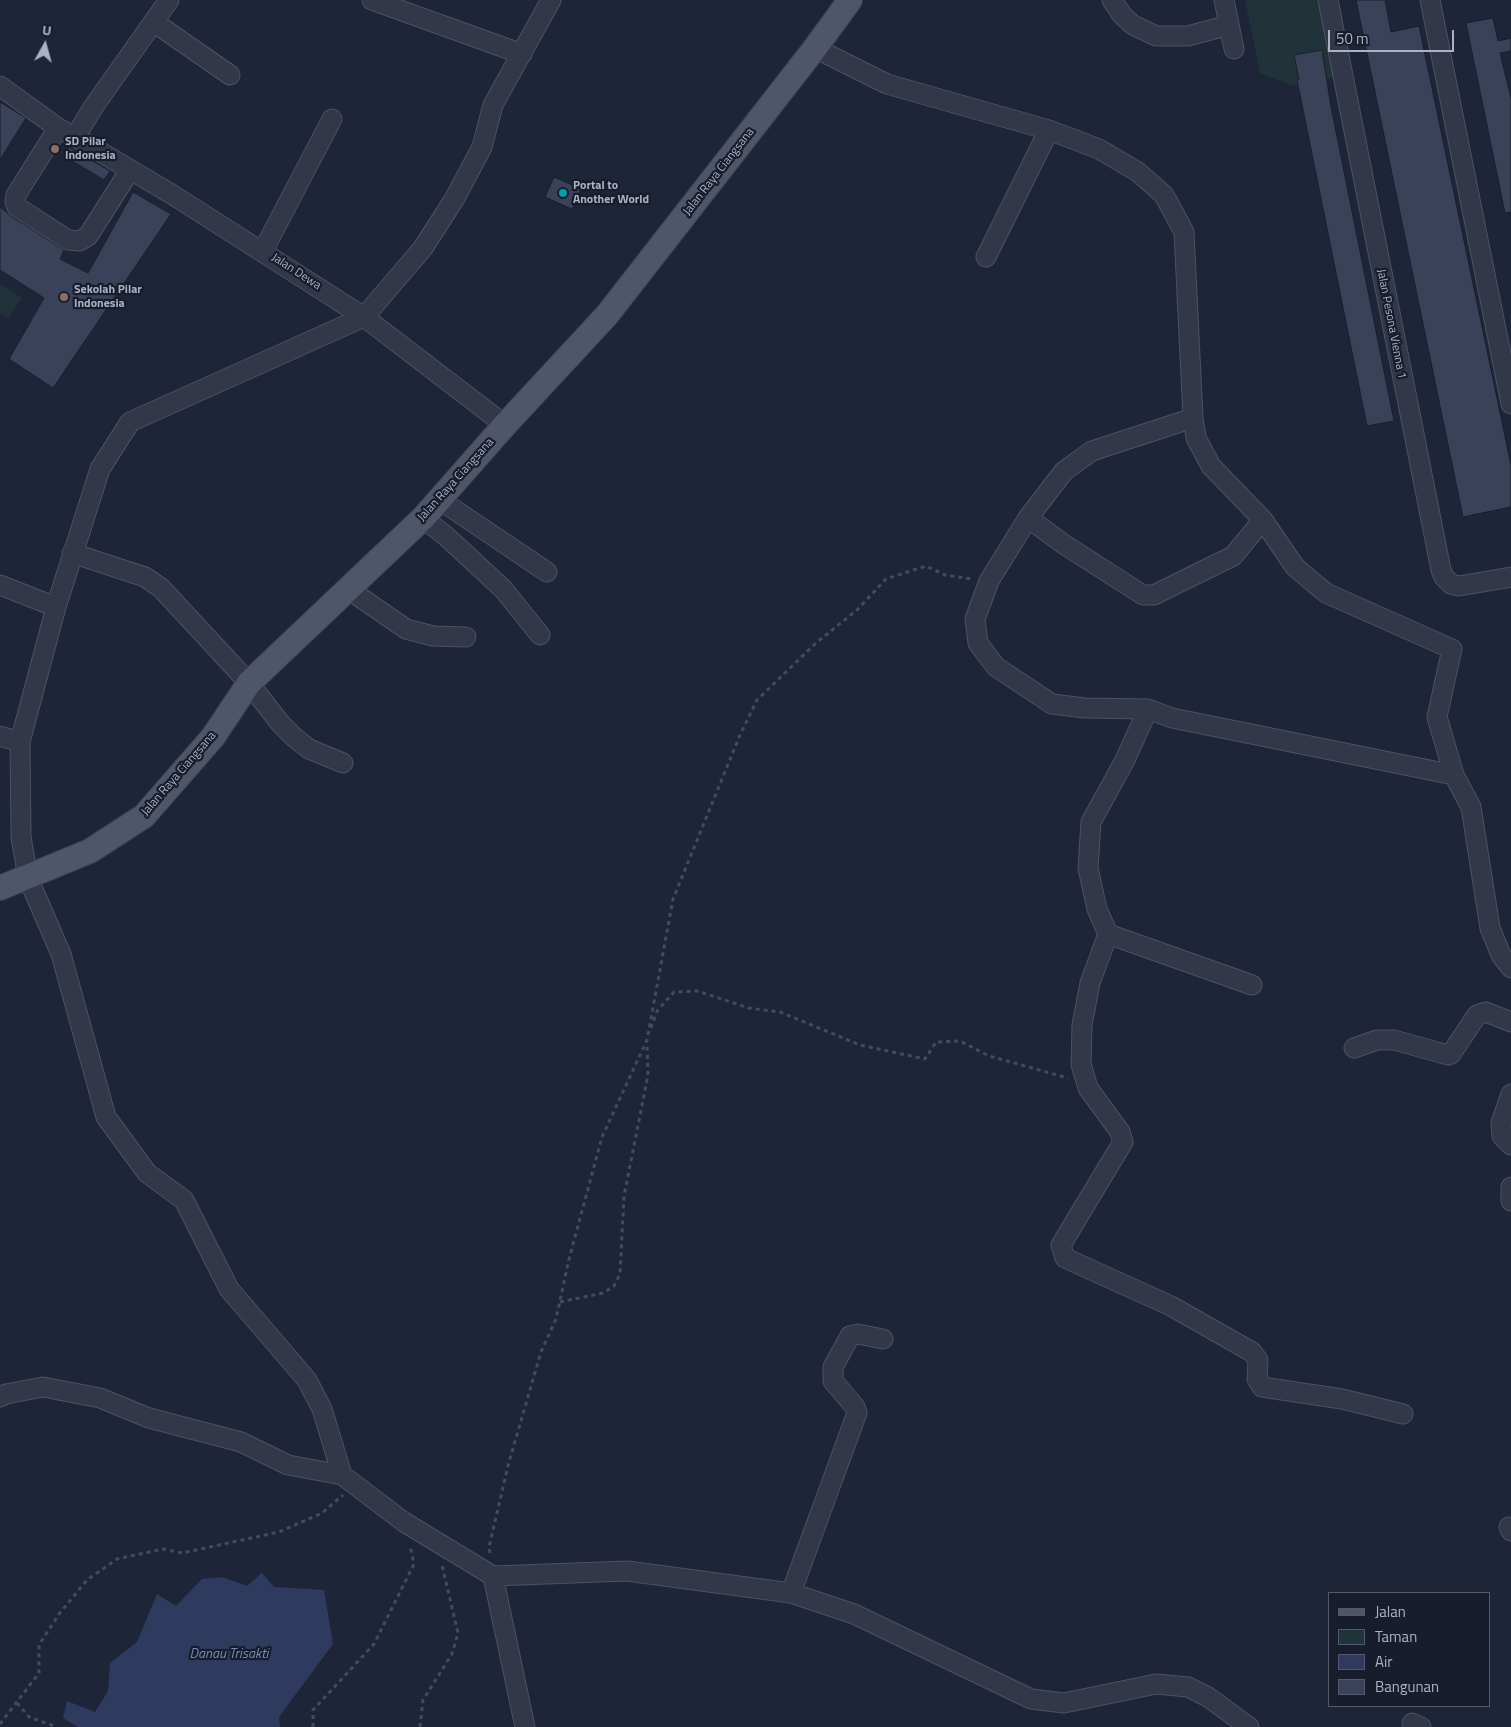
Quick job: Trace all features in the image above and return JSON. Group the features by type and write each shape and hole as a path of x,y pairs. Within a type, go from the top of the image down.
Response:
{"main road":[{"name":"Jalan Raya Ciangsana","path":"0,888 90,851 144,816 213,736 249,683 423,518 505,425 608,316 850,0"}],"street":[{"path":"75,137 94,106 169,0"},
{"path":"372,0 522,54"},
{"path":"342,1475 322,1408 307,1380 229,1289 184,1200 147,1173 106,1117 61,954 28,878 21,837 20,742 56,607 100,469 130,422 364,317 423,248 455,198 482,146 493,106 551,0"},
{"path":"1112,0 1122,15 1133,24 1156,36 1188,36 1229,25"},
{"path":"1224,0 1234,49"},
{"name":"Jalan Pesona Vienna 1","path":"1328,0 1441,570 1444,577 1451,584 1459,586 1511,577"},
{"path":"1430,0 1511,404"},
{"path":"154,23 230,75"},
{"path":"815,48 887,84 1049,130 1099,149 1138,172 1164,195 1184,232 1192,418 1196,438 1211,466 1262,520 1295,567 1326,593 1452,649 1437,718 1454,775 1471,807 1490,928 1501,955 1511,968"},
{"name":"Jalan Dewa","path":"0,86 58,128 263,251 364,317 505,425"},
{"path":"263,251 332,119"},
{"path":"58,128 16,195 15,202 17,207 68,240 78,241 88,236 130,170"},
{"path":"986,258 1049,130"},
{"path":"1192,418 1092,452 1064,471 1028,518 989,581 975,619 978,643 996,668 1052,704 1085,708 1148,709 1172,718 1454,775"},
{"path":"440,500 547,572"},
{"path":"423,518 447,537 503,589 540,635"},
{"path":"1028,518 1065,545 1142,595 1154,595 1233,556 1262,520"},
{"path":"72,553 145,576 161,588 249,683 280,723 294,737 309,749 343,763"},
{"path":"0,585 56,607"},
{"path":"348,589 406,629 433,636 466,637"},
{"path":"1148,709 1125,760 1091,822 1088,868 1097,909 1108,934 1090,984 1082,1025 1081,1064 1086,1084 1120,1132 1123,1142 1061,1245 1065,1258 1171,1306 1252,1352 1258,1360 1257,1379 1262,1387 1342,1399 1403,1414"},
{"path":"0,736 20,742"},
{"path":"1108,934 1252,986"},
{"path":"1354,1048 1377,1040 1394,1040 1448,1055 1451,1054 1477,1015 1486,1012 1511,1022"},
{"path":"1511,1094 1501,1123 1502,1136 1511,1144"},
{"path":"1511,1187 1511,1200"},
{"path":"791,1593 857,1413 855,1407 833,1381 833,1367 850,1336 858,1334 883,1339"},
{"path":"0,1397 6,1394 43,1387 100,1398 149,1418 241,1442 288,1465 342,1475 366,1491 404,1522 493,1576 627,1571 791,1593 854,1614 1031,1699 1064,1704 1156,1684 1188,1687 1208,1697 1249,1727"},
{"path":"493,1576 525,1727"}],"path":[{"path":"560,1302 603,1294 614,1286 620,1274 624,1196 648,1075 647,1040 673,899 740,735 758,700 816,643 857,610 886,579 926,566 944,575 989,581"},
{"path":"493,1576 489,1546 509,1462 541,1352 556,1319 602,1138 647,1040 656,1011 674,992 696,991 749,1008 780,1012 870,1047 925,1058 936,1042 960,1041 989,1056 1086,1084"},
{"path":"0,1724 39,1673 39,1646 59,1614 87,1580 117,1559 163,1549 182,1553 279,1532 322,1513 343,1494 366,1491"},
{"path":"313,1727 313,1710 374,1644 410,1574 414,1564 404,1522"},
{"path":"420,1727 423,1700 452,1654 458,1633 441,1563 451,1556 469,1562"},
{"path":"17,1703 29,1717 58,1727"}],"green space":[{"path":"1245,0 1330,0 1345,75 1293,86 1260,73"},
{"path":"0,284 22,298 8,318 0,313"}],"water":[{"name":"Danau Trisakti","path":"262,1573 274,1587 324,1590 333,1644 279,1717 280,1727 78,1727 63,1718 67,1701 95,1712 108,1691 110,1663 137,1642 157,1594 176,1606 202,1579 222,1577 247,1586"}],"building":[{"path":"1356,0 1385,0 1391,32 1419,26 1511,465 1511,507 1463,517"},
{"path":"1493,18 1498,41 1511,38 1511,51 1500,53 1511,98 1511,212 1505,213 1466,23"},
{"path":"1322,50 1331,107 1394,421 1367,426 1297,80 1299,79 1294,55"},
{"path":"0,102 26,118 0,160"},
{"path":"69,147 110,171 104,180 64,156"},
{"name":"Portal to Another World","path":"554,177 581,189 572,209 545,197"},
{"path":"133,192 171,214 53,388 9,359 44,298 0,270 0,207 64,250 60,259 88,273"}],"place":[{"name":"SD Pilar Indonesia","path":"55,149"},
{"name":"Portal to Another World","path":"563,193"},
{"name":"Sekolah Pilar Indonesia","path":"64,297"}]}
